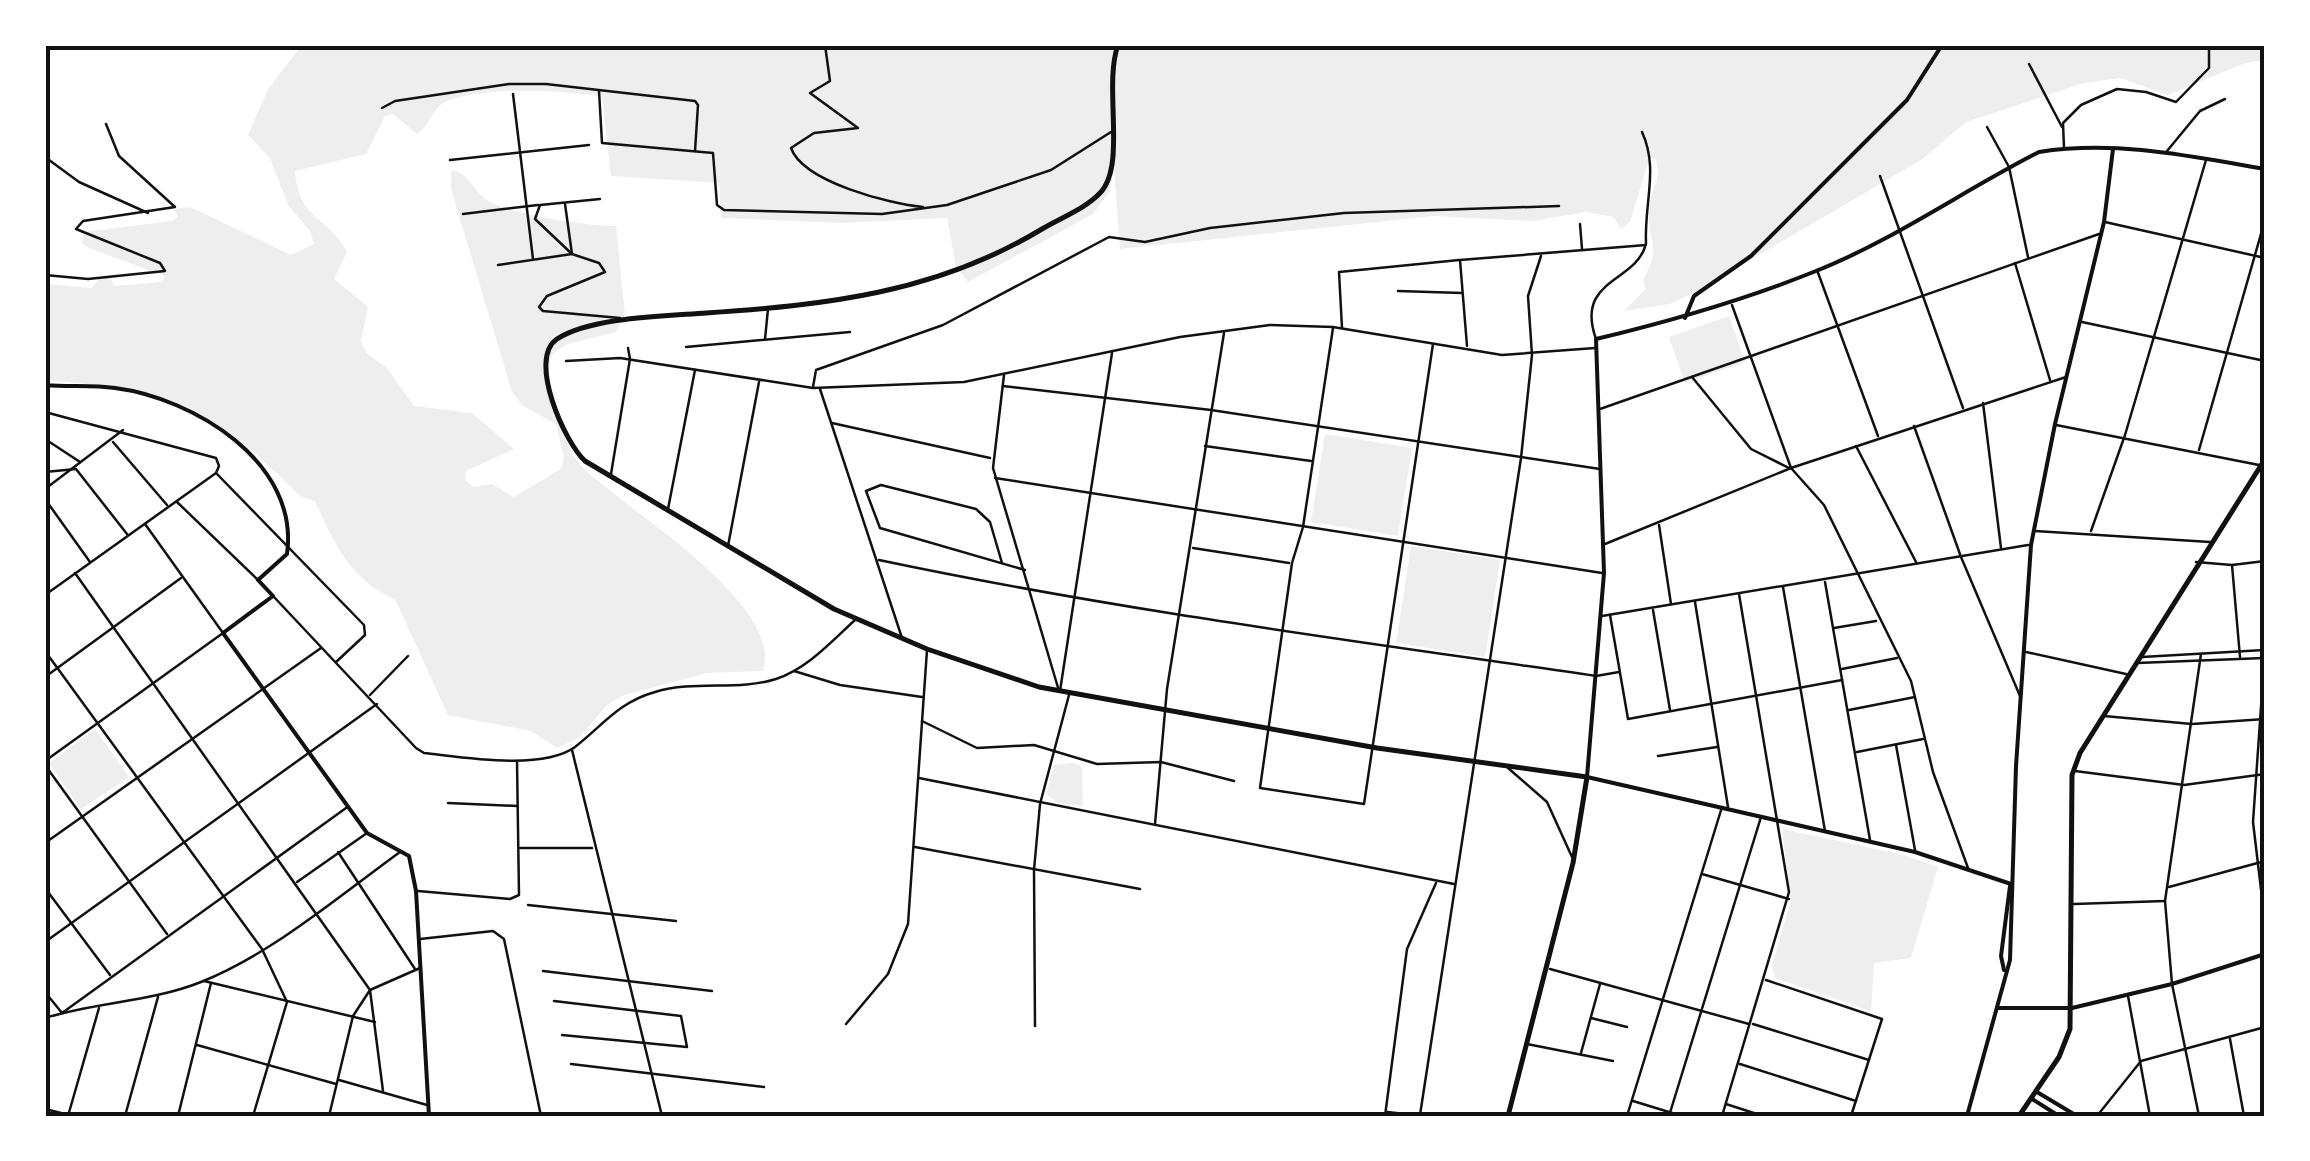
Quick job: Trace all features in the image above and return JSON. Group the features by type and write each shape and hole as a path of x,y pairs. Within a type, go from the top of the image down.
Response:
{"main road":[{"path":"1118,45 1110,90 1111,170 1100,194 985,262 874,296 626,320 559,338 545,354 543,368 578,454 728,547 856,620 902,640 1069,695 1372,748 1587,778 1574,863 1508,1115"},
{"path":"2020,1116 2065,1044 2072,1008 2073,770 2196,562 2263,462"}],"street":[{"path":"826,45 830,81 813,90 812,97 858,128 802,138 791,148 792,154 806,166 870,199 930,207"},
{"path":"1685,318 1694,296 1752,256 1907,100 1942,45"},
{"path":"2062,128 2068,114 2117,89 2146,92 2176,102 2208,68 2209,47 2226,45"},
{"path":"2029,64 2062,128 2064,148"},
{"path":"382,108 395,100 510,84 694,100 698,105 695,150"},
{"path":"599,91 602,143 715,154 719,208 882,214 930,207 1051,170 1111,132"},
{"path":"513,94 534,259"},
{"path":"2167,151 2200,111 2225,99"},
{"path":"45,275 88,280 162,275 165,268 76,228 83,221 170,211 174,204 119,156 106,124"},
{"path":"1987,126 2009,166 2028,259"},
{"path":"1642,132 1654,169 1644,215 1646,245 1642,255 1614,276 1592,307 1590,321 1597,348 1604,573 1587,778 1915,852 2011,884"},
{"path":"450,160 589,145"},
{"path":"1596,339 1685,318 1818,270 1900,230 2039,152 2064,148 2167,151 2265,170"},
{"path":"1967,1116 2004,970 2010,960 2020,698 2031,545 2055,424 2104,222 2114,148"},
{"path":"45,157 79,182 142,207 148,214"},
{"path":"2091,531 2185,241 2206,159"},
{"path":"1880,176 1964,409"},
{"path":"463,214 600,199"},
{"path":"565,202 572,254"},
{"path":"540,205 535,218 572,254"},
{"path":"813,388 816,370 944,325 1109,236 1145,242 1210,228 1344,213 1559,206"},
{"path":"2198,450 2265,220"},
{"path":"2104,222 2265,258"},
{"path":"1580,224 1582,250"},
{"path":"1600,409 2101,234"},
{"path":"1342,328 1338,272 1646,245"},
{"path":"498,266 572,254 600,262 604,276 547,296 540,301 540,310 626,320"},
{"path":"1436,882 1407,949 1385,1114 1422,1116 1521,458 1532,355 1528,296 1542,256"},
{"path":"1460,260 1467,347"},
{"path":"2015,263 2051,381"},
{"path":"1818,270 1879,438"},
{"path":"1398,292 1464,293"},
{"path":"1731,301 1791,468 1824,505 1917,697 1923,739 1969,870"},
{"path":"765,340 768,309"},
{"path":"2080,321 2265,361"},
{"path":"566,361 630,359 819,388 964,382 1270,324 1342,328 1532,355 1597,348"},
{"path":"1333,327 1303,527 1292,563 1266,727 1260,788 1364,804 1433,342"},
{"path":"1155,826 1165,712 1225,330"},
{"path":"686,347 850,332"},
{"path":"611,474 630,359 628,348"},
{"path":"1060,692 1113,351"},
{"path":"668,509 696,369"},
{"path":"1004,375 992,458 995,478 1060,692"},
{"path":"1692,376 1751,449 1791,468"},
{"path":"1604,544 1791,468 2066,377"},
{"path":"728,547 759,380"},
{"path":"45,385 116,388 174,404 215,425 267,474 282,503 286,554 258,580"},
{"path":"1003,386 1210,410 1602,469"},
{"path":"819,388 880,560 902,640"},
{"path":"1983,403 2002,550"},
{"path":"45,412 216,458 216,473 364,625 364,635 336,662"},
{"path":"831,423 992,458"},
{"path":"2055,424 2263,462"},
{"path":"1914,426 1961,557 2020,698"},
{"path":"45,488 123,430"},
{"path":"45,439 71,452 81,464"},
{"path":"112,441 168,507"},
{"path":"1204,446 1313,461"},
{"path":"1856,446 1917,564"},
{"path":"45,472 76,468"},
{"path":"76,468 128,536"},
{"path":"45,594 216,473"},
{"path":"995,478 1604,573"},
{"path":"1002,563 990,522 976,509 881,485 866,492 880,528 1026,570"},
{"path":"45,499 90,562"},
{"path":"176,501 424,752 517,760 572,750 630,700 691,684 762,682 793,670 856,620"},
{"path":"144,523 347,807 367,832 409,856 416,891 429,1116"},
{"path":"1659,524 1671,606"},
{"path":"2034,531 2091,531 2210,542"},
{"path":"1601,616 2031,545"},
{"path":"1192,548 1292,563"},
{"path":"880,560 1033,593 1282,632 1596,676 1619,672"},
{"path":"2196,562 2232,565 2265,561"},
{"path":"2232,565 2240,659"},
{"path":"75,574 370,990 384,1091"},
{"path":"45,677 183,576"},
{"path":"1825,580 1870,842"},
{"path":"1783,587 1825,832"},
{"path":"1722,1116 1789,899 1739,594"},
{"path":"168,935 127,884 45,763 273,596"},
{"path":"1627,1116 1700,874 1726,808 1695,602"},
{"path":"1652,609 1670,712"},
{"path":"1610,615 1628,719 1842,680"},
{"path":"1833,628 1878,620"},
{"path":"45,844 322,648"},
{"path":"846,1024 888,974 902,943 914,847 927,649"},
{"path":"45,650 262,948 287,1002 253,1116"},
{"path":"2138,660 2265,650 2254,776 2255,864 2265,923"},
{"path":"2025,652 2128,674"},
{"path":"2199,1116 2172,984 2165,901 2200,654"},
{"path":"369,696 408,656"},
{"path":"1840,669 1898,658"},
{"path":"2138,660 2265,658"},
{"path":"793,670 840,685 922,697"},
{"path":"1034,1026 1034,870 1040,804 1069,695"},
{"path":"1848,710 1917,697"},
{"path":"45,942 377,704"},
{"path":"2103,716 2192,724 2265,719"},
{"path":"921,720 977,748 1052,748 1100,765 1161,762 1234,782"},
{"path":"1855,752 1923,739"},
{"path":"1896,745 1915,852"},
{"path":"1658,756 1719,747"},
{"path":"572,750 609,914 646,1042 662,1116"},
{"path":"416,891 516,898 517,760"},
{"path":"1507,768 1547,802 1574,863"},
{"path":"2073,770 2184,785 2265,774"},
{"path":"919,778 1456,885"},
{"path":"448,802 518,806"},
{"path":"62,1012 347,807"},
{"path":"1670,1114 1761,817"},
{"path":"296,883 367,832"},
{"path":"914,847 1140,889"},
{"path":"519,848 594,848"},
{"path":"45,1018 158,996 204,981 315,913 402,850"},
{"path":"338,852 418,969"},
{"path":"2167,888 2265,861"},
{"path":"1700,874 1789,899"},
{"path":"45,888 111,977"},
{"path":"2072,904 2165,901"},
{"path":"528,905 676,921"},
{"path":"419,940 492,931 504,940 542,1116"},
{"path":"1996,1008 2072,1008 2172,984 2265,954"},
{"path":"330,1116 354,1016 370,990 418,969"},
{"path":"1548,969 1869,1060"},
{"path":"543,970 712,991"},
{"path":"1764,980 1882,1018 1852,1116"},
{"path":"204,981 377,1023"},
{"path":"1580,1054 1601,981"},
{"path":"178,1116 211,983"},
{"path":"45,992 62,1012"},
{"path":"126,1116 158,996"},
{"path":"2128,996 2150,1116"},
{"path":"554,1001 681,1016 686,1046 562,1035"},
{"path":"45,1109 70,1116 99,1006"},
{"path":"1590,1018 1627,1028"},
{"path":"2098,1116 2141,1061 2265,1027"},
{"path":"2230,1038 2244,1116"},
{"path":"1526,1044 1613,1061"},
{"path":"198,1045 429,1105"},
{"path":"571,1064 764,1088"},
{"path":"1738,1064 1856,1101"},
{"path":"2037,1092 2078,1116"},
{"path":"2032,1099 2060,1116"},
{"path":"1632,1100 1682,1116"},
{"path":"1726,1104 1763,1116"},
{"path":"1508,1115 1517,1116"}],"shaded area":[{"path":"302,45 2265,45 2265,60 2245,63 2168,95 2120,78 2084,83 1966,122 1921,160 1697,291 1670,304 1624,311 1646,289 1643,280 1653,251 1649,211 1658,173 1655,158 1649,159 1630,222 1621,229 1614,217 1586,212 1533,221 1434,216 1120,249 1114,168 1110,191 1093,214 968,282 956,267 947,218 842,223 721,218 719,183 611,176 602,97 524,91 463,96 442,104 417,134 393,114 385,116 366,154 295,171 302,200 347,252 334,279 368,307 361,341 366,353 387,368 414,406 472,413 514,449 466,471 465,480 473,487 492,484 514,497 561,469 564,458 556,424 523,406 512,392 451,189 451,170 463,175 492,203 553,219 616,226 625,315 616,332 568,344 552,354 546,384 572,454 584,469 667,534 728,589 751,618 764,645 763,671 707,673 624,695 607,705 579,738 557,748 531,731 448,715 395,599 367,582 346,559 315,501 301,497 214,422 159,397 45,380 45,284 92,288 99,278 110,277 114,286 162,282 165,276 89,248 82,243 83,232 172,221 178,217 174,209 190,207 291,255 314,244 310,231 288,205 270,158 248,135 268,89"},
{"path":"1729,316 1745,362 1685,383 1669,337"},
{"path":"1325,434 1412,448 1398,536 1311,522"},
{"path":"1411,546 1500,560 1485,657 1396,643"},
{"path":"95,729 129,777 81,809 49,763"},
{"path":"1074,763 1082,767 1083,806 1058,803 1046,794 1054,765"},
{"path":"1782,829 1900,854 1938,867 1911,958 1874,963 1871,1011 1775,978 1772,966 1791,900"}]}
